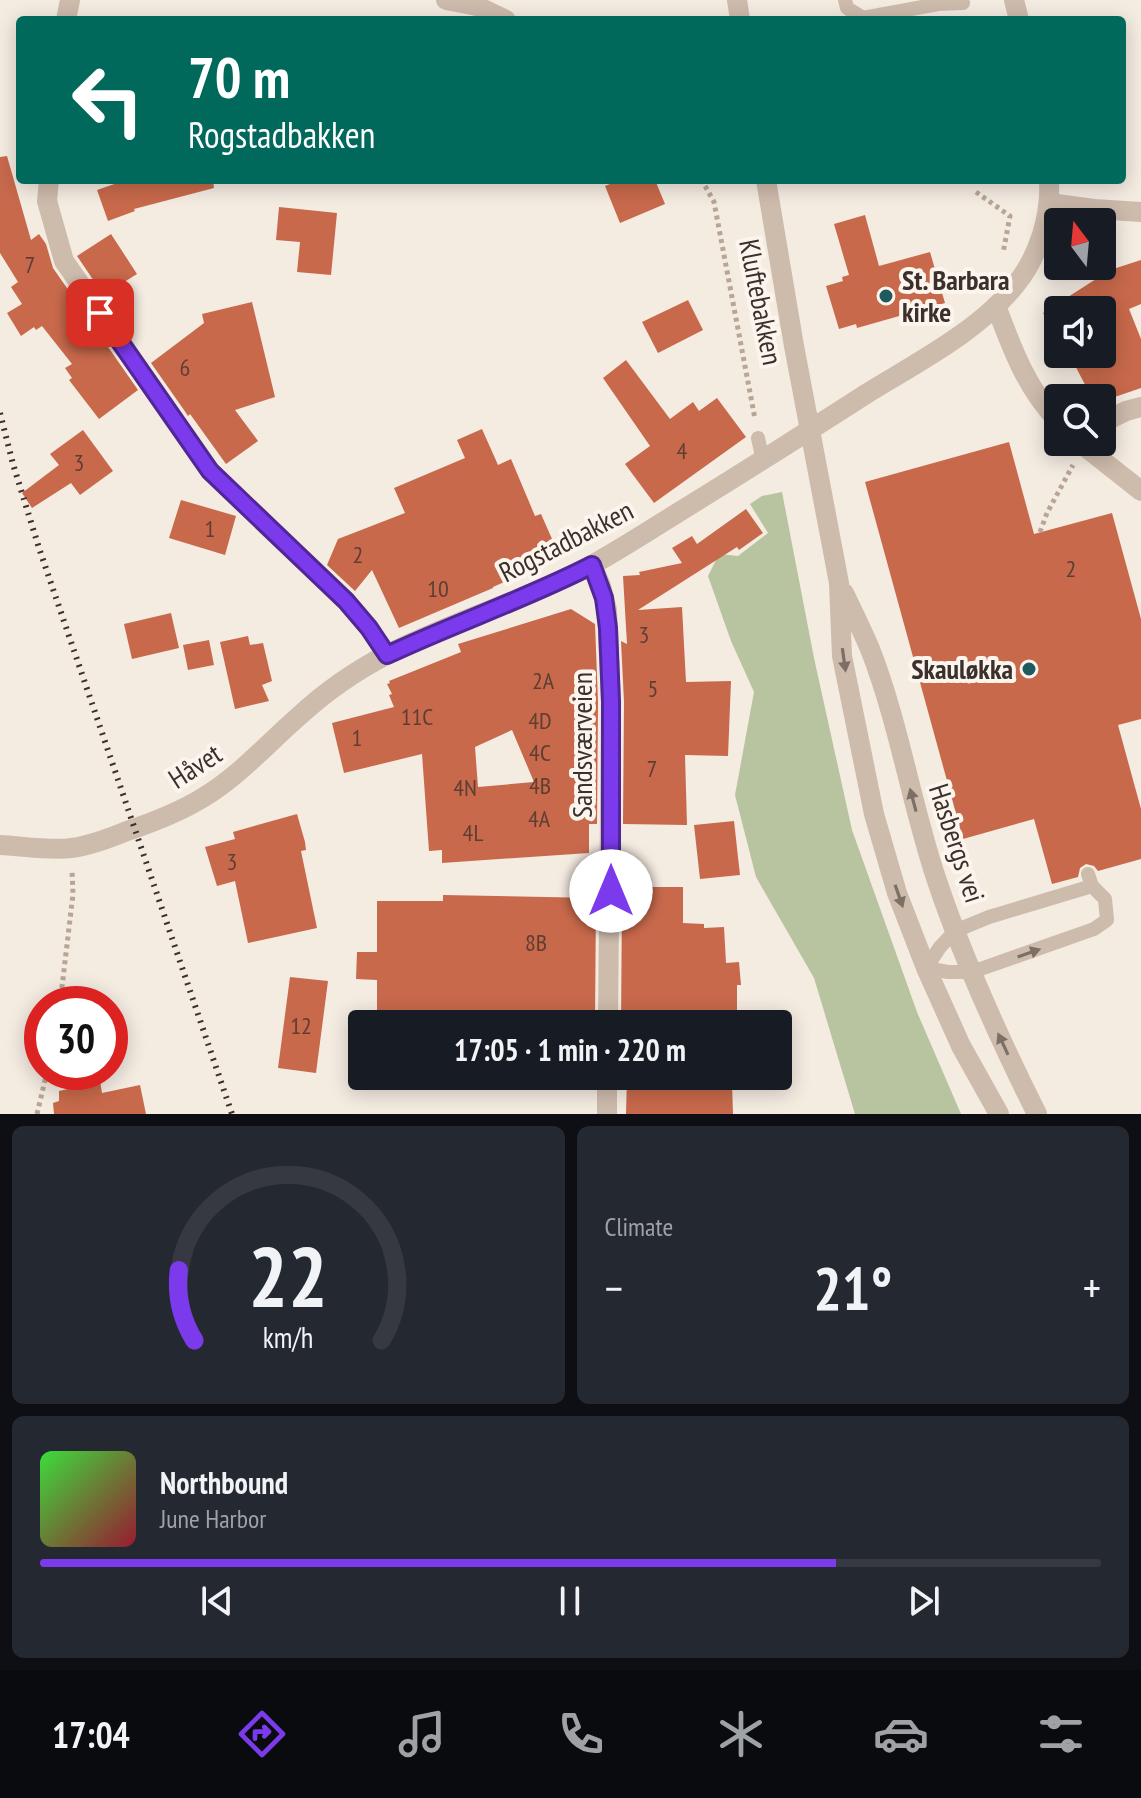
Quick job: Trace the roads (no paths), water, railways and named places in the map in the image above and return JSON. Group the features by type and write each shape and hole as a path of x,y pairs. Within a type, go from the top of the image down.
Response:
{"street":[{"path":"446,0 477,6 498,16"},
{"path":"49,184 47,201 64,261 210,471 346,601 387,655"},
{"name":"Hasbergs vei","path":"767,184 839,583 842,656 874,814 897,893 926,968 961,1046 999,1114"},
{"path":"1044,405 1026,378 996,306 1016,285 1039,244 1049,203 1049,184"},
{"path":"1049,203 1141,212"},
{"name":"Rogstadbakken","path":"387,655 592,565 962,333 996,306"},
{"path":"1116,416 1141,407"},
{"path":"1097,456 1141,491"},
{"name":"Sandsværveien","path":"592,565 607,610 611,702 608,1010"},
{"name":"Hasbergs vei","path":"839,583 874,663 925,843 955,931 1037,1114"},
{"name":"Håvet","path":"0,845 70,849 159,820 206,797 324,694 387,655"},
{"path":"607,1090 607,1114"}],"lane":[{"path":"845,0 847,8 860,16"},
{"path":"874,16 938,4 963,3"},
{"path":"758,438 770,456"},
{"path":"1090,880 1105,899 1107,920 1094,929 972,972 926,968 955,931 989,917 1090,880"}],"railway":[{"path":"0,413 39,548 232,1114"}],"place":[{"name":"St. Barbara kirke","path":"886,296"},
{"name":"Skauløkka","path":"1029,669"}]}
